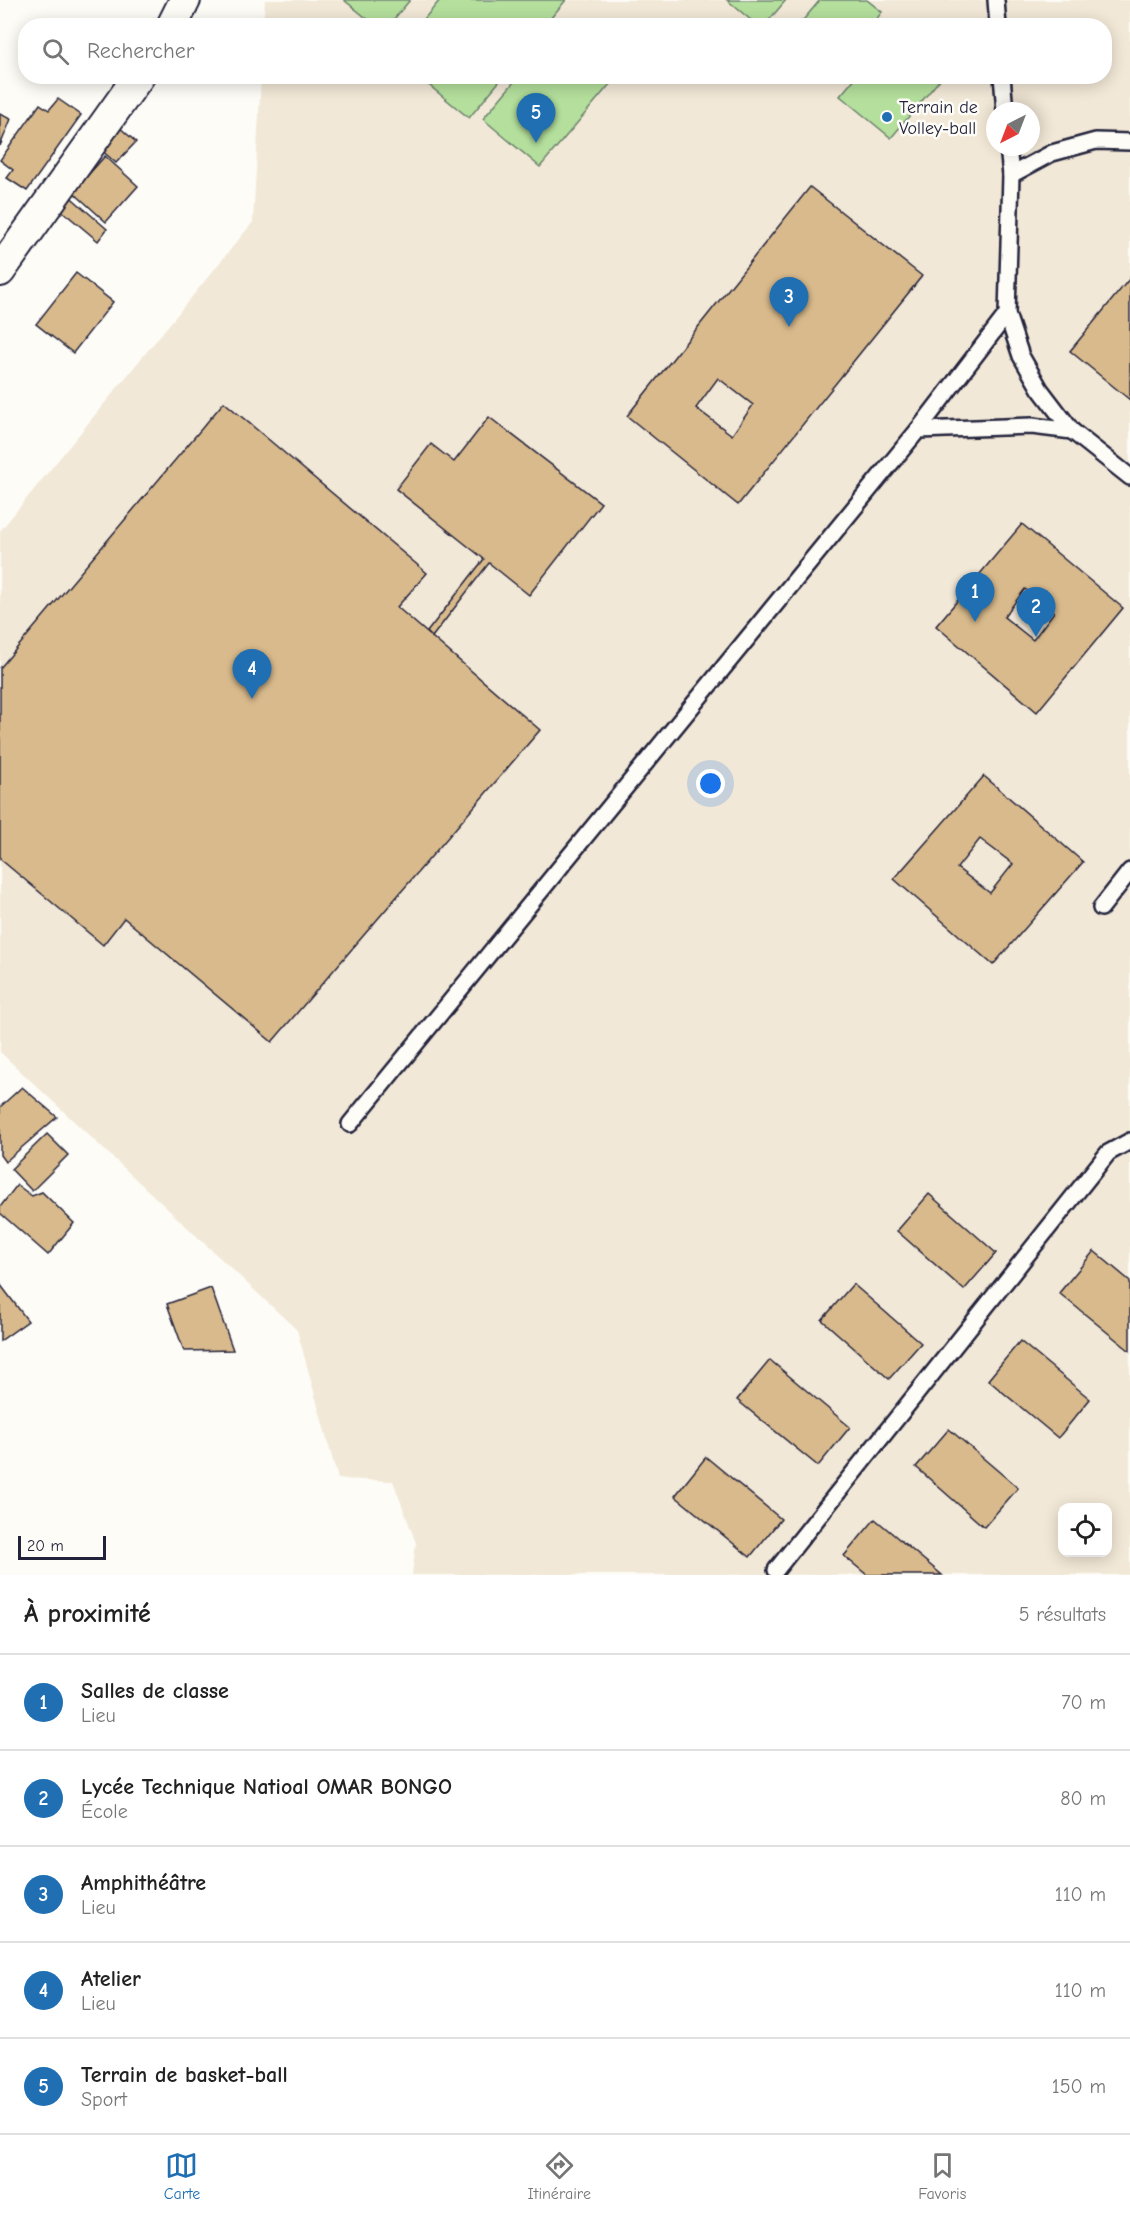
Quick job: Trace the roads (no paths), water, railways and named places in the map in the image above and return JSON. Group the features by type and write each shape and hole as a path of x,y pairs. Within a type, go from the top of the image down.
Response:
{"street":[{"path":"176,18 185,0"},
{"path":"0,271 133,84"}],"lane":[{"path":"996,0 997,18"},
{"path":"1003,84 1004,102"},
{"path":"1011,175 1052,153 1096,141 1130,142"},
{"path":"1009,156 1011,175 1007,314 1021,356 1040,389 1072,431 1130,477"},
{"path":"350,1124 918,430 1007,314"},
{"path":"918,430 1032,426 1072,431"},
{"path":"1101,908 1130,871"},
{"path":"776,1570 1108,1153 1130,1141"}],"place":[{"name":"Terrain de Volley-ball","path":"887,117"},
{"name":"Terrain de basket-ball","path":"536,143"},
{"name":"Amphithéâtre","path":"789,327"},
{"name":"Salles de classe","path":"975,622"},
{"name":"Lycée Technique Natioal OMAR BONGO","path":"1036,637"},
{"name":"Atelier","path":"252,699"}]}
